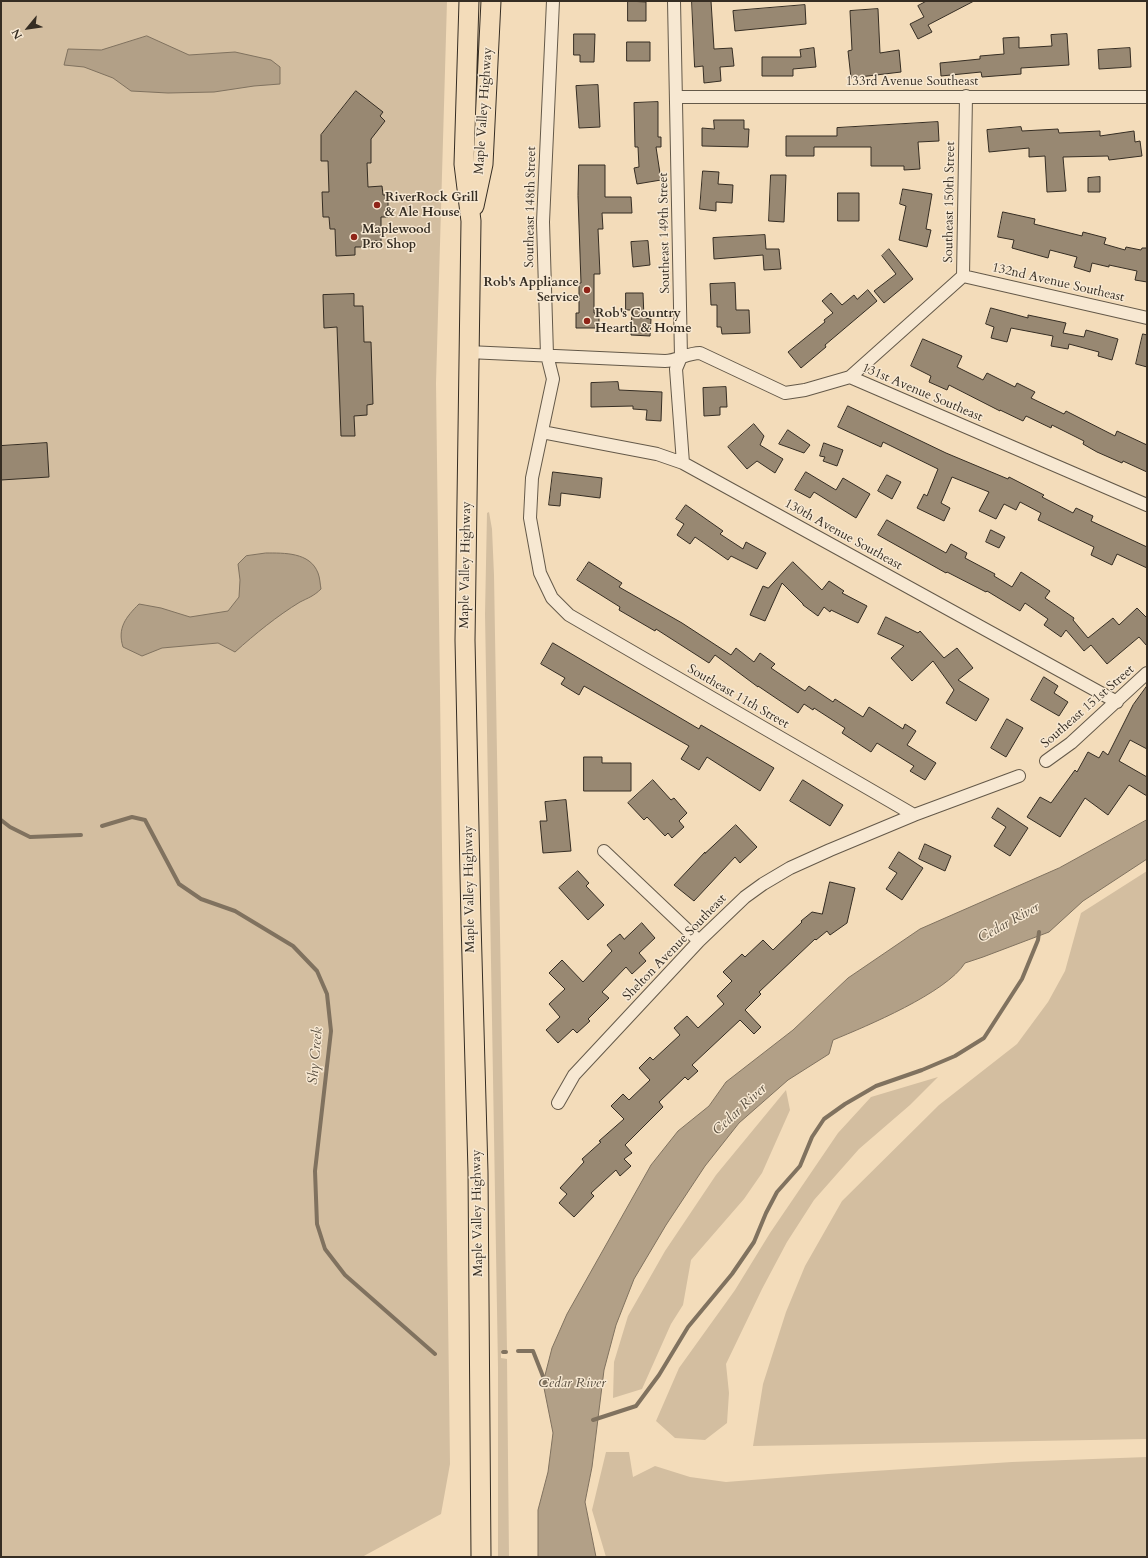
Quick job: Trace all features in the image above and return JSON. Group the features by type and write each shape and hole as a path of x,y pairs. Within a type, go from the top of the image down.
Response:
{"main road":[{"name":"Maple Valley Highway","path":"469,1 464,164 471,221 465,640 478,1172 481,1557"},
{"name":"Maple Valley Highway","path":"471,221 482,164 491,1"}],"street":[{"name":"Southeast 148th Street","path":"552,1 543,222 547,355 553,378 532,478 530,518 540,574 552,598"},
{"name":"Southeast 149th Street","path":"674,1 681,357 676,369 683,463"},
{"name":"Southeast 150th Street","path":"850,378 962,276 966,96"},
{"name":"133rd Avenue Southeast","path":"677,97 1147,97"},
{"name":"132nd Avenue Southeast","path":"962,276 1147,318"},
{"name":"131st Avenue Southeast","path":"468,352 665,362 672,361 692,353 700,353 785,392 805,390 850,378 1147,505"},
{"name":"130th Avenue Southeast","path":"542,432 657,454 683,463 1117,702"},
{"name":"Southeast 11th Street","path":"552,598 569,615 914,815"},
{"name":"Southeast 151st Street","path":"1046,762 1071,743 1147,673"},
{"name":"Shelton Avenue Southeast","path":"558,1104 574,1075 699,941 745,898 763,884 790,868 830,850 914,815 1019,776"},
{"path":"604,851 699,941"}],"shaded area":[{"path":"1,1 447,1 436,383 450,1464 441,1514 362,1557 1,1557"},
{"path":"489,512 492,529 494,575 507,1350 501,1350 501,1358 507,1359 509,1557 498,1557 498,1367 485,614 487,513"},
{"path":"1147,871 1147,1439 753,1446 763,1384 786,1312 805,1266 842,1201 939,1105 1017,1044 1048,1002 1065,971 1081,913"},
{"path":"938,1077 910,1105 859,1149 814,1200 787,1242 762,1289 726,1364 729,1393 727,1423 705,1440 675,1438 656,1421 679,1368 735,1290 770,1233 838,1133 871,1097"},
{"path":"786,1090 790,1110 762,1173 744,1199 691,1260 683,1305 671,1324 642,1389 613,1398 614,1362 628,1316 665,1251 716,1175"},
{"path":"606,1452 629,1452 633,1477 655,1466 690,1477 726,1482 1012,1462 1147,1457 1147,1557 606,1557 592,1510"}],"water":[{"path":"147,36 189,55 235,52 271,60 280,67 280,84 214,92 168,93 131,91 113,78 84,67 64,65 68,49 101,50"},
{"path":"266,553 281,553 303,557 314,566 318,573 321,589 291,607 235,652 218,643 162,648 142,656 123,647 121,640 122,628 127,618 139,604 161,608 190,617 228,611 239,597 240,580 238,564 246,556"},
{"name":"Cedar River","path":"1147,820 1147,859 1083,901 1049,932 965,963 941,986 924,997 905,1008 833,1040 829,1054 788,1080 739,1123 705,1166 666,1225 634,1279 616,1325 604,1370 592,1467 585,1502 596,1557 538,1557 538,1510 548,1472 553,1433 543,1383 552,1348 567,1314 651,1165 678,1131 709,1106 726,1082 793,1030 848,978 920,929 1059,868"}],"building":[{"path":"628,1 646,2 646,21 628,21"},
{"path":"692,1 711,1 714,49 732,48 734,66 720,67 721,81 704,83 703,66 695,67"},
{"path":"927,1 974,1 928,25 932,32 918,39 910,24 924,17 918,6"},
{"path":"805,5 806,24 735,31 733,11"},
{"path":"878,9 880,53 899,50 901,72 851,78 848,51 852,50 850,11"},
{"path":"574,34 595,34 594,62 580,62 580,55 574,55"},
{"path":"1067,34 1069,65 1021,68 1021,74 982,77 981,72 941,76 940,63 980,59 980,56 1004,54 1003,38 1019,37 1019,48 1052,46 1051,35"},
{"path":"627,42 650,42 650,61 627,61"},
{"path":"814,48 816,67 793,69 793,76 762,76 762,57 801,57 800,50"},
{"path":"1130,48 1131,67 1099,69 1098,50"},
{"path":"598,85 600,127 579,128 576,86"},
{"path":"356,91 383,112 380,116 385,121 371,139 371,163 367,163 368,187 382,186 383,195 388,195 388,217 381,217 381,241 371,241 371,247 355,247 355,255 336,256 335,229 330,229 329,217 323,217 322,192 329,192 328,161 321,161 321,135"},
{"path":"658,102 658,137 661,137 661,147 656,147 661,180 637,184 634,168 639,167 638,147 635,147 634,103"},
{"path":"714,120 744,120 744,129 749,129 748,147 702,146 702,128 714,129"},
{"path":"938,122 939,141 918,142 920,169 904,170 904,166 871,166 871,147 814,147 814,156 786,156 786,136 837,136 837,128"},
{"path":"1021,127 1022,131 1058,129 1059,133 1100,131 1100,136 1134,131 1135,142 1140,141 1142,156 1109,160 1108,156 1063,157 1066,191 1047,192 1045,156 1029,157 1029,148 989,152 987,130"},
{"path":"579,165 605,165 605,197 631,197 632,213 602,213 603,229 598,229 600,274 594,274 594,313 599,313 599,328 576,328 576,313 579,313 579,283 581,283 578,196"},
{"path":"703,171 719,172 718,184 733,185 732,203 716,202 716,211 700,209"},
{"path":"771,175 786,175 784,222 769,221"},
{"path":"1100,177 1100,192 1088,192 1088,178"},
{"path":"903,189 932,194 926,229 931,230 927,247 899,240 906,206 900,204"},
{"path":"838,193 859,193 859,221 838,221"},
{"path":"1003,212 1035,219 1034,224 1082,236 1083,232 1106,238 1104,244 1125,250 1126,247 1141,250 1142,248 1147,248 1147,282 1135,280 1137,271 1092,263 1090,272 1074,267 1077,257 1050,250 1048,258 1012,248 1014,240 998,237"},
{"path":"765,235 766,249 779,249 781,269 764,270 763,255 714,259 713,238"},
{"path":"648,241 650,265 633,267 631,242"},
{"path":"889,249 913,279 884,303 874,291 896,274 882,256"},
{"path":"735,283 736,310 749,310 750,333 722,334 721,327 717,327 717,305 711,305 710,284"},
{"path":"868,290 877,301 825,345 826,347 801,368 788,352 825,322 824,320 833,313 822,301 831,293 842,305 854,295 857,299"},
{"path":"626,293 643,293 644,318 651,319 650,336 631,335 632,310 626,310"},
{"path":"354,294 354,306 363,306 364,342 371,342 373,404 367,405 367,415 354,416 355,436 341,436 337,327 324,328 323,295"},
{"path":"991,308 1028,318 1028,315 1066,323 1063,333 1084,337 1086,330 1118,339 1112,360 1098,356 1099,352 1069,344 1068,349 1051,346 1053,336 1011,328 1007,342 991,338 994,327 986,324"},
{"path":"1143,334 1147,335 1147,367 1136,364"},
{"path":"923,339 962,356 957,367 983,380 987,373 1015,387 1017,383 1035,392 1031,398 1064,414 1066,411 1115,436 1117,431 1147,445 1147,472 1123,461 1122,463 1097,452 1083,444 1084,441 1052,425 1051,428 1026,416 1023,421 949,385 947,390 929,382 931,376 911,366"},
{"path":"618,382 619,390 662,392 661,421 646,420 647,410 633,409 633,406 591,407 591,383"},
{"path":"726,387 727,407 720,407 720,415 704,416 703,388"},
{"path":"848,406 946,453 1008,479 1009,477 1044,495 1042,497 1073,513 1076,508 1093,516 1091,521 1147,547 1147,568 1117,554 1112,565 1091,555 1094,547 1038,520 1041,513 1020,502 1016,510 1004,504 996,519 979,511 989,492 952,477 941,503 950,508 944,521 917,508 924,494 927,496 938,469 883,442 881,447 838,427"},
{"path":"754,424 764,436 760,445 783,459 775,473 757,461 747,469 728,447"},
{"path":"788,430 810,445 804,453 779,444"},
{"path":"47,443 49,477 1,480 1,446"},
{"path":"824,443 843,450 837,466 823,461 825,457 820,456"},
{"path":"553,472 602,478 600,498 561,493 560,506 549,505"},
{"path":"806,472 836,490 843,478 870,494 856,518 814,492 810,498 795,490"},
{"path":"887,475 901,482 892,499 878,491"},
{"path":"686,505 723,531 720,534 743,549 746,542 766,553 757,569 731,556 728,560 695,537 690,544 677,535 684,524 676,519"},
{"path":"887,520 946,553 951,544 967,553 965,558 995,574 994,576 1012,587 1021,572 1050,591 1045,598 1074,618 1073,620 1088,638 1113,618 1119,625 1137,608 1147,618 1147,646 1139,637 1107,664 1091,645 1084,651 1066,630 1061,637 1044,625 1048,619 1025,603 1020,611 987,591 986,592 947,572 946,573 878,535"},
{"path":"991,530 1005,537 999,548 986,542"},
{"path":"589,562 622,583 619,587 682,623 731,655 736,648 754,662 760,653 775,664 771,668 805,691 809,686 833,702 835,699 863,717 869,707 903,729 905,724 916,731 907,745 936,763 925,780 910,771 914,766 877,743 871,752 842,733 845,728 814,708 813,710 804,704 798,713 758,687 715,655 709,663 656,629 655,631 619,610 620,607 577,580"},
{"path":"793,562 822,590 829,581 844,591 842,593 867,606 858,623 831,610 830,612 824,607 818,616 803,605 782,583 765,621 750,615 763,586 768,588"},
{"path":"886,617 918,633 920,631 944,658 957,648 973,668 958,680 989,699 976,721 946,703 954,690 933,661 912,681 891,658 904,646 878,634"},
{"path":"553,643 699,729 701,725 774,768 760,791 707,757 699,770 681,759 689,746 584,686 579,695 561,684 565,678 541,664"},
{"path":"1044,677 1058,686 1054,693 1068,702 1059,716 1031,700"},
{"path":"1147,686 1147,749 1130,740 1119,761 1147,777 1147,796 1129,785 1108,815 1085,798 1060,837 1027,817 1040,797 1051,803 1075,770 1077,772 1088,752 1099,758 1103,751 1108,755 1133,705"},
{"path":"1007,719 1023,728 1006,757 991,748"},
{"path":"584,757 602,757 602,763 631,763 631,791 584,791"},
{"path":"653,780 671,800 674,798 687,813 679,821 684,827 672,838 668,833 665,836 647,817 644,820 628,803"},
{"path":"803,780 843,805 830,826 790,801"},
{"path":"566,800 571,851 543,853 540,821 547,821 545,802"},
{"path":"998,808 1028,828 1010,856 994,846 1006,827 992,818"},
{"path":"736,825 757,847 740,863 735,857 694,901 674,885 705,852"},
{"path":"925,844 951,856 945,871 919,859"},
{"path":"899,852 923,868 902,900 886,889 897,873 889,868"},
{"path":"578,871 589,883 586,886 604,905 588,920 559,888"},
{"path":"830,882 855,888 847,923 830,935 827,931 816,940 815,939 759,992 761,994 745,1010 761,1027 754,1034 740,1020 692,1065 698,1071 688,1080 685,1077 659,1102 663,1107 625,1145 632,1153 624,1159 631,1166 620,1176 616,1170 591,1193 594,1196 574,1217 559,1203 567,1194 560,1188 584,1162 582,1159 601,1142 599,1141 624,1119 611,1106 623,1094 629,1100 650,1080 639,1068 650,1057 653,1060 680,1035 674,1028 687,1016 698,1028 724,1004 717,996 732,981 723,972 742,954 745,957 763,940 773,950 802,922 801,921 812,912 822,914"},
{"path":"642,923 655,938 639,953 646,961 632,974 626,967 602,992 609,998 588,1019 590,1021 577,1033 573,1029 558,1043 546,1030 560,1017 549,1004 565,989 549,973 562,960 583,982 612,951 607,945 620,934 624,939"}],"waterway":[{"name":"Shy Creek","path":"102,826 132,817 145,820 179,884 201,899 235,911 293,946 317,971 327,994 331,1031 315,1171 317,1224 325,1249 345,1275 435,1354"},
{"name":"Shy Creek","path":"1,820 10,827 30,837 81,835"},
{"path":"593,1420 636,1406 659,1375 688,1327 732,1274 754,1242 766,1213 777,1192 800,1166 812,1137 824,1119 845,1104 876,1086 922,1070 955,1056 984,1038 1022,979 1038,940 1039,932"},
{"path":"518,1351 533,1351 546,1384"}],"place":[{"name":"RiverRock Grill & Ale House","path":"377,205"},
{"name":"Maplewood Pro Shop","path":"354,237"},
{"name":"Rob's Appliance Service","path":"587,290"},
{"name":"Rob's Country Hearth & Home","path":"587,321"}]}
